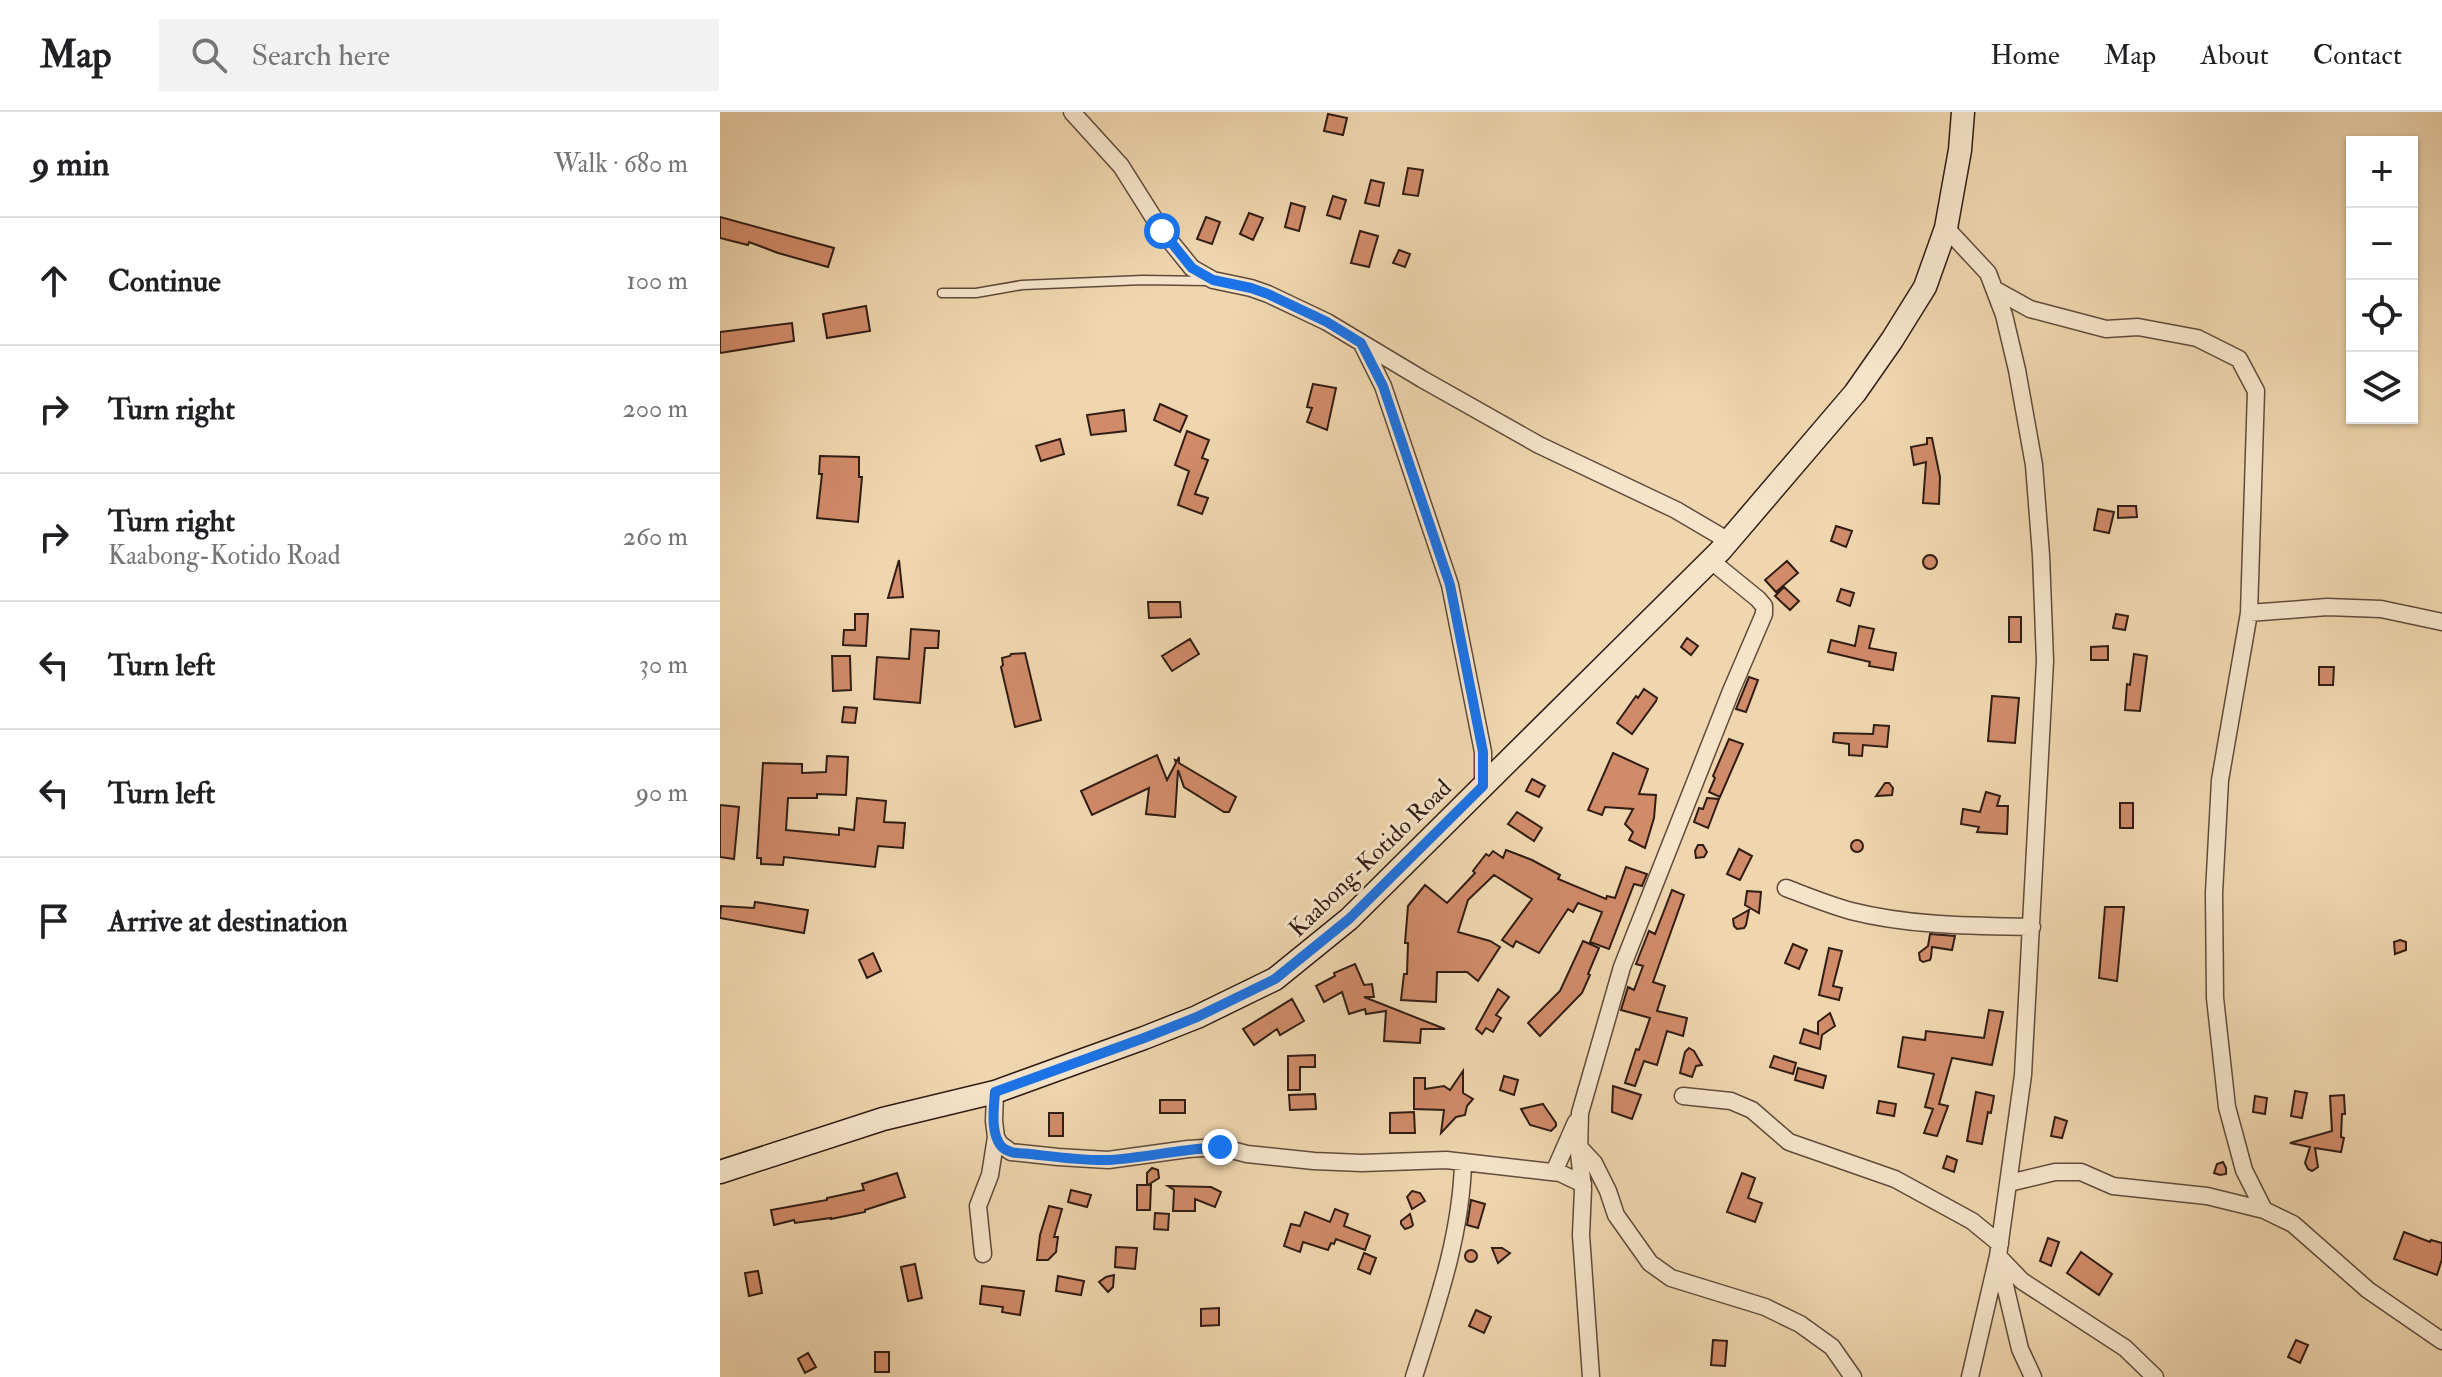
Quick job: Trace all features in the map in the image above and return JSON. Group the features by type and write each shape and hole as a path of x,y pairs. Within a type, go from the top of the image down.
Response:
{"main road":[{"name":"Kaabong-Kotido Road","path":"720,1172 883,1119 995,1092 1144,1038 1275,979 1349,919 1710,560 1855,393 1925,287 1946,228 1960,150 1963,112"}],"street":[{"path":"1072,112 1121,166 1177,252 1192,268 1213,280 1268,294 1327,322 1539,445 1676,510 1727,540"},
{"path":"1946,228 1988,273 2004,315 2017,370 2034,465 2045,661 2023,1075 1999,1250 1970,1377"},
{"path":"1994,289 2030,309 2106,329 2138,327 2197,338 2239,359 2256,391 2249,613 2220,780 2214,893 2215,998 2227,1107 2244,1170 2264,1210"},
{"path":"1361,343 1383,386 1450,585 1483,752 1483,786"},
{"path":"1554,1172 1580,1113 1622,967 1764,614 1764,606 1758,599 1710,560"},
{"path":"2249,613 2327,607 2381,609 2442,622"},
{"path":"1786,888 1852,911 1882,917 1960,926 2032,927"},
{"path":"983,1254 978,1206 990,1175 996,1137 995,1092"},
{"path":"1683,1096 1731,1101 1752,1110 1789,1142 1895,1179 1972,1221 2022,1281 2125,1348 2155,1377"},
{"path":"1580,1113 1579,1147 1583,1184 1581,1235 1591,1377"},
{"path":"996,1137 1011,1152 1058,1157 1108,1160 1220,1147 1247,1154 1314,1161 1446,1160 1554,1172 1583,1184"},
{"path":"1579,1147 1594,1163 1616,1215 1650,1263 1671,1278 1765,1307 1800,1324 1832,1347 1853,1377"},
{"path":"1414,1377 1453,1247 1463,1163"},
{"path":"2009,1183 2055,1172 2081,1172 2113,1186 2207,1196 2264,1210 2293,1224 2368,1290 2442,1341"},
{"path":"1999,1250 2020,1349 2033,1377"}],"lane":[{"path":"942,293 976,293 1022,285 1213,280"}],"building":[{"path":"1328,114 1347,118 1343,135 1324,131"},
{"path":"1408,168 1423,170 1418,196 1403,194"},
{"path":"1371,180 1384,183 1379,206 1365,203"},
{"path":"1333,196 1346,200 1340,219 1327,215"},
{"path":"1291,203 1305,207 1299,231 1285,227"},
{"path":"1249,213 1263,218 1253,240 1240,234"},
{"path":"720,217 834,248 828,267 749,242 748,245 720,238"},
{"path":"1206,217 1220,222 1212,244 1197,239"},
{"path":"1360,231 1378,236 1369,267 1351,263"},
{"path":"1399,250 1410,254 1405,267 1393,263"},
{"path":"866,306 870,331 827,338 823,314"},
{"path":"792,323 794,341 720,353 720,332"},
{"path":"1313,384 1336,388 1327,430 1307,422 1312,408 1307,407"},
{"path":"1160,404 1187,416 1180,432 1154,420"},
{"path":"1124,410 1126,431 1091,435 1087,415"},
{"path":"1187,431 1209,440 1202,458 1208,460 1195,494 1208,498 1202,514 1178,505 1189,471 1175,465"},
{"path":"1927,438 1932,438 1940,477 1939,504 1923,503 1926,462 1914,465 1911,447 1927,444"},
{"path":"1060,439 1064,454 1041,461 1036,446"},
{"path":"820,456 859,457 859,477 862,477 858,522 817,518 822,474 819,474"},
{"path":"2118,506 2136,506 2137,517 2118,518"},
{"path":"2098,509 2114,512 2109,533 2094,530"},
{"path":"1836,526 1852,531 1846,547 1831,541"},
{"path":"1930,555 1937,562 1930,569 1923,562"},
{"path":"899,560 903,597 888,598"},
{"path":"1787,561 1798,573 1776,592 1765,580"},
{"path":"1784,587 1799,601 1790,610 1775,596"},
{"path":"1841,589 1854,593 1850,606 1837,601"},
{"path":"1148,602 1180,602 1181,617 1149,618"},
{"path":"855,614 868,614 866,646 843,645 844,630 855,630"},
{"path":"2116,614 2128,616 2125,630 2113,628"},
{"path":"2009,617 2021,617 2021,642 2009,642"},
{"path":"1859,626 1874,629 1869,648 1896,653 1893,670 1869,666 1870,662 1828,652 1831,640 1855,646"},
{"path":"911,629 939,631 938,648 925,648 920,703 874,699 877,657 909,659"},
{"path":"1687,638 1698,646 1691,655 1681,647"},
{"path":"1190,639 1199,654 1172,671 1162,656"},
{"path":"2108,646 2108,660 2091,660 2091,647"},
{"path":"1025,653 1041,720 1015,727 1001,667 1002,658"},
{"path":"2134,654 2147,656 2140,711 2125,710"},
{"path":"832,656 850,656 851,690 833,691"},
{"path":"2319,667 2334,667 2333,685 2319,685"},
{"path":"1749,677 1758,680 1746,712 1736,709"},
{"path":"1644,689 1657,698 1632,734 1617,723"},
{"path":"1992,696 2019,698 2015,743 1988,741"},
{"path":"844,707 857,708 855,723 842,722"},
{"path":"1874,725 1889,726 1887,747 1863,745 1862,756 1849,755 1849,744 1833,742 1834,733 1873,734"},
{"path":"1729,739 1743,744 1720,797 1709,792"},
{"path":"1613,753 1648,769 1639,794 1656,795 1654,818 1645,848 1629,840 1633,832 1625,824 1633,809 1605,807 1602,815 1588,810"},
{"path":"1157,755 1167,780 1179,757 1179,763 1236,797 1229,812 1224,812 1184,787 1178,770 1175,817 1146,814 1149,788 1092,815 1081,791"},
{"path":"827,756 848,757 846,795 817,794 817,798 788,798 786,830 839,835 839,828 854,830 857,798 886,801 884,822 905,823 903,848 878,846 875,867 784,857 783,865 761,864 761,858 757,858 763,763 802,764 802,773 826,772"},
{"path":"1532,779 1545,786 1539,797 1526,791"},
{"path":"1885,783 1893,788 1892,795 1876,796"},
{"path":"1986,792 2000,796 1997,806 2008,806 2007,834 1977,832 1979,827 1961,824 1963,809 1980,812"},
{"path":"1707,798 1719,799 1708,828 1694,822"},
{"path":"2120,803 2133,803 2133,828 2120,828"},
{"path":"720,805 739,807 734,859 720,857"},
{"path":"1517,812 1542,828 1534,841 1508,824"},
{"path":"1857,840 1863,846 1857,852 1851,846"},
{"path":"1698,845 1703,845 1707,852 1704,857 1696,858"},
{"path":"1739,849 1752,856 1740,880 1727,874"},
{"path":"1506,850 1560,875 1558,879 1606,899 1607,896 1615,898 1626,867 1647,874 1642,886 1634,884 1609,949 1590,942 1602,912 1578,903 1573,912 1568,909 1539,953 1516,941 1513,947 1502,940 1532,899 1494,875 1468,900 1458,932 1500,947 1478,981 1467,972 1437,972 1436,1002 1401,1000 1404,974 1407,974 1408,943 1405,943 1408,906 1425,885 1447,903 1475,873 1473,871 1486,854 1489,856 1493,851 1503,858"},
{"path":"1672,890 1684,895 1653,982 1665,986 1657,1011 1687,1018 1683,1036 1667,1031 1657,1065 1644,1061 1635,1086 1625,1083 1650,1018 1621,1010 1628,987 1634,990 1643,966 1636,964 1649,931 1655,934"},
{"path":"1747,891 1761,892 1759,913 1745,905"},
{"path":"755,902 808,910 804,933 720,918 721,906 754,908"},
{"path":"2105,907 2124,907 2117,981 2099,978"},
{"path":"1749,910 1746,925 1737,929 1733,919"},
{"path":"1930,934 1955,936 1952,950 1932,947 1930,960 1923,962 1919,953 1928,946"},
{"path":"1583,941 1599,948 1582,993 1540,1036 1528,1023 1560,991"},
{"path":"2394,942 2406,942 2406,950 2395,954"},
{"path":"1793,944 1807,950 1799,969 1785,963"},
{"path":"1829,948 1842,951 1833,986 1842,988 1839,1000 1819,995"},
{"path":"873,953 881,971 867,978 859,960"},
{"path":"1355,964 1364,985 1372,984 1374,997 1364,997 1445,1029 1421,1029 1420,1043 1384,1041 1386,1011 1366,1014 1365,1009 1349,1014 1342,992 1324,1002 1316,986 1335,976 1334,973"},
{"path":"1498,989 1509,997 1496,1015 1501,1018 1493,1032 1486,1028 1482,1034 1476,1029"},
{"path":"1292,999 1304,1021 1280,1035 1277,1029 1254,1045 1243,1029"},
{"path":"1989,1010 2003,1012 1992,1065 1952,1058 1939,1104 1948,1106 1937,1136 1924,1133 1933,1109 1925,1107 1934,1074 1898,1067 1903,1037 1925,1040 1926,1031 1984,1038"},
{"path":"1830,1013 1835,1026 1822,1035 1820,1049 1800,1043 1804,1029 1818,1034 1818,1022"},
{"path":"1689,1048 1702,1065 1696,1066 1692,1077 1680,1073 1685,1052"},
{"path":"1315,1055 1315,1067 1300,1067 1300,1090 1288,1090 1288,1056"},
{"path":"1774,1056 1796,1063 1793,1074 1770,1067"},
{"path":"1798,1068 1826,1076 1823,1088 1795,1080"},
{"path":"1463,1071 1463,1093 1473,1099 1465,1115 1456,1117 1441,1133 1444,1110 1414,1109 1414,1078 1425,1078 1425,1089 1444,1086 1450,1090"},
{"path":"1504,1076 1518,1080 1514,1095 1500,1090"},
{"path":"1613,1086 1641,1095 1632,1119 1612,1112"},
{"path":"2295,1091 2307,1093 2302,1118 2291,1116"},
{"path":"1976,1092 1994,1096 1982,1144 1967,1141"},
{"path":"1315,1094 1316,1109 1290,1110 1289,1095"},
{"path":"2344,1095 2341,1152 2315,1148 2318,1167 2312,1171 2305,1163 2310,1147 2290,1143 2332,1131 2330,1096"},
{"path":"2255,1096 2267,1098 2265,1114 2253,1112"},
{"path":"1160,1100 1185,1100 1185,1113 1160,1113"},
{"path":"1879,1101 1896,1104 1894,1116 1877,1113"},
{"path":"1543,1104 1556,1123 1551,1131 1530,1125 1521,1109"},
{"path":"1414,1112 1415,1133 1390,1133 1390,1113"},
{"path":"1049,1113 1063,1113 1063,1136 1049,1136"},
{"path":"2055,1117 2067,1121 2062,1138 2051,1136"},
{"path":"1947,1156 1957,1160 1954,1172 1943,1168"},
{"path":"2223,1162 2226,1174 2214,1173 2217,1164"},
{"path":"1152,1168 1158,1170 1159,1178 1148,1185 1151,1185 1150,1210 1137,1210 1137,1185 1147,1185 1147,1173"},
{"path":"897,1173 905,1197 865,1212 774,1225 771,1210 864,1190 862,1184"},
{"path":"1742,1173 1755,1178 1748,1198 1762,1203 1755,1222 1727,1212"},
{"path":"1168,1186 1211,1187 1221,1192 1215,1207 1195,1199 1195,1211 1173,1211 1174,1190"},
{"path":"1071,1190 1091,1195 1087,1207 1068,1202"},
{"path":"1412,1191 1420,1193 1425,1201 1412,1209 1407,1197"},
{"path":"1471,1200 1485,1204 1478,1228 1467,1225"},
{"path":"1049,1206 1062,1209 1054,1237 1058,1237 1056,1252 1048,1260 1037,1260 1040,1235"},
{"path":"1335,1209 1348,1214 1344,1226 1370,1236 1365,1250 1336,1239 1328,1250 1303,1242 1300,1252 1284,1246 1291,1224 1300,1226 1305,1212 1330,1222"},
{"path":"1155,1213 1169,1214 1168,1230 1154,1229"},
{"path":"1410,1214 1413,1225 1405,1229 1401,1221"},
{"path":"2404,1232 2442,1243 2442,1259 2437,1275 2394,1259"},
{"path":"2048,1238 2059,1242 2051,1266 2040,1261"},
{"path":"1116,1247 1137,1248 1135,1269 1115,1267"},
{"path":"1492,1248 1502,1248 1510,1253 1498,1263"},
{"path":"1471,1250 1477,1256 1471,1262 1465,1256"},
{"path":"2081,1252 2112,1274 2099,1295 2067,1273"},
{"path":"1364,1253 1376,1258 1370,1274 1358,1269"},
{"path":"915,1264 922,1298 908,1301 901,1267"},
{"path":"758,1271 762,1293 749,1296 745,1273"},
{"path":"1114,1275 1113,1287 1108,1292 1099,1282"},
{"path":"1058,1276 1084,1281 1081,1295 1056,1291"},
{"path":"982,1286 1024,1291 1020,1315 1002,1312 1003,1307 980,1304"},
{"path":"1219,1308 1219,1325 1201,1326 1201,1309"},
{"path":"1476,1310 1491,1317 1484,1333 1469,1326"},
{"path":"1713,1340 1727,1341 1725,1366 1711,1365"},
{"path":"2296,1340 2308,1345 2300,1363 2288,1357"},
{"path":"875,1352 889,1352 889,1372 875,1372"},
{"path":"808,1353 816,1367 805,1373 798,1359"}],"route":[{"path":"1162,231 1192,268 1213,280 1251,288 1288,302 1361,343 1383,386 1450,585 1483,752 1483,786 1349,919 1275,979 1197,1017 995,1092 996,1137 1011,1152 1108,1160 1220,1147"}]}
